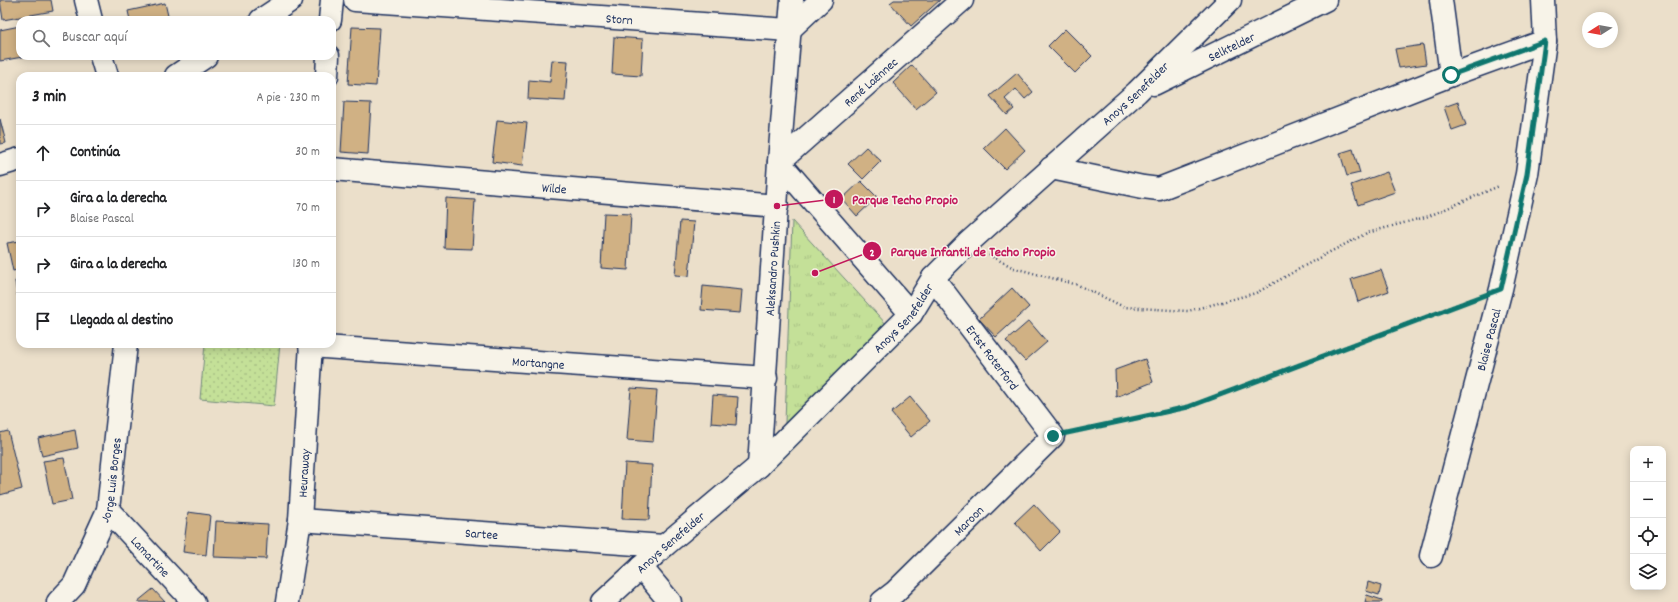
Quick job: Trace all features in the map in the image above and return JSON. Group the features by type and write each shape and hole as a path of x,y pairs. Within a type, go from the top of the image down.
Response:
{"street":[{"path":"86,0 91,16"},
{"path":"267,16 290,0"},
{"path":"330,16 332,0"},
{"name":"Storn","path":"355,0 607,9 789,30"},
{"name":"Aleksandro Pushkin","path":"759,466 777,206 778,162 792,0"},
{"path":"789,30 821,0"},
{"name":"René Laënnec","path":"778,162 962,0"},
{"name":"Anoys Senefelder","path":"603,602 664,546 759,466 911,314 933,278 968,243 1137,92 1230,0"},
{"name":"Selktelder","path":"1137,92 1325,0"},
{"path":"1441,0 1451,75"},
{"name":"Blaise Pascal","path":"1431,556 1501,289 1527,174 1545,41 1543,0"},
{"path":"1051,168 1159,189 1451,75 1545,41"},
{"path":"102,60 106,72"},
{"path":"182,72 200,60"},
{"path":"327,72 328,60"},
{"path":"0,165 16,160"},
{"path":"778,162 911,314"},
{"name":"Wilde","path":"336,169 777,206"},
{"name":"Ertst Roterford","path":"933,278 1053,436"},
{"name":"Mortangne","path":"336,347 766,378"},
{"name":"Jorge Luis Borges","path":"58,602 74,585 108,510 126,348"},
{"name":"Heuraway","path":"287,602 300,520 311,348"},
{"name":"Maroon","path":"894,599 1053,436"},
{"name":"Lamartine","path":"108,510 194,602"},
{"name":"Sartee","path":"300,520 664,546"},
{"path":"641,567 670,602"}],"path":[{"path":"968,243 1014,268 1078,285 1124,307 1188,311 1256,293 1367,233 1429,216 1527,174"},
{"path":"1053,436 1188,407 1501,289"}],"green space":[{"path":"792,221 887,325 785,423"},
{"path":"205,348 280,348 274,406 200,399"}],"building":[{"path":"0,0 51,0 53,11 25,16 16,16 16,18 3,20"},
{"path":"894,0 940,0 911,26 890,3"},
{"path":"165,3 168,16 129,16 128,11"},
{"path":"16,27 16,58 0,61 0,30"},
{"path":"352,27 380,28 376,86 348,84"},
{"path":"1065,29 1092,56 1075,73 1048,46"},
{"path":"614,37 643,39 641,76 612,74"},
{"path":"1423,45 1426,64 1399,68 1395,49"},
{"path":"552,60 568,61 565,101 528,99 529,80 550,82"},
{"path":"912,65 936,92 916,109 893,83"},
{"path":"1017,73 1033,92 1025,99 1016,89 1005,99 1014,109 1007,115 990,96"},
{"path":"344,102 371,103 368,154 341,152"},
{"path":"1458,102 1466,125 1452,130 1444,107"},
{"path":"0,119 6,143 0,144"},
{"path":"497,120 527,123 522,166 492,162"},
{"path":"1005,128 1025,150 1005,169 984,148"},
{"path":"866,147 881,161 863,179 848,164"},
{"path":"1353,149 1360,173 1347,176 1340,153"},
{"path":"1387,172 1395,192 1358,205 1351,185"},
{"path":"861,181 877,197 857,216 842,199"},
{"path":"446,198 475,200 472,249 444,248"},
{"path":"604,213 631,214 628,270 601,268"},
{"path":"680,221 694,222 689,276 675,275"},
{"path":"16,242 16,270 13,271 7,243"},
{"path":"1381,270 1389,291 1358,302 1351,279"},
{"path":"703,286 742,290 740,313 701,310"},
{"path":"1012,288 1029,307 996,337 979,319"},
{"path":"1029,321 1047,342 1025,361 1006,341"},
{"path":"1145,359 1153,382 1116,397 1115,370"},
{"path":"631,388 657,390 653,442 627,440"},
{"path":"713,395 738,397 736,425 711,423"},
{"path":"910,397 930,421 911,437 891,413"},
{"path":"75,430 78,448 42,456 38,438"},
{"path":"8,431 22,489 0,495 0,433"},
{"path":"64,458 72,500 52,504 43,461"},
{"path":"625,463 652,465 649,520 622,519"},
{"path":"1034,504 1060,532 1041,551 1015,522"},
{"path":"188,512 210,515 206,555 183,552"},
{"path":"216,521 268,524 266,559 214,557"},
{"path":"1368,582 1381,586 1379,595 1366,591"},
{"path":"153,589 165,602 137,602"},
{"path":"1367,595 1382,600 1382,602 1365,602"}],"place":[{"name":"Parque Techo Propio","path":"777,206"},
{"name":"Parque Infantil de Techo Propio","path":"815,273"}],"route":[{"path":"1053,436 1188,407 1501,289 1527,174 1545,41 1451,75"}]}
